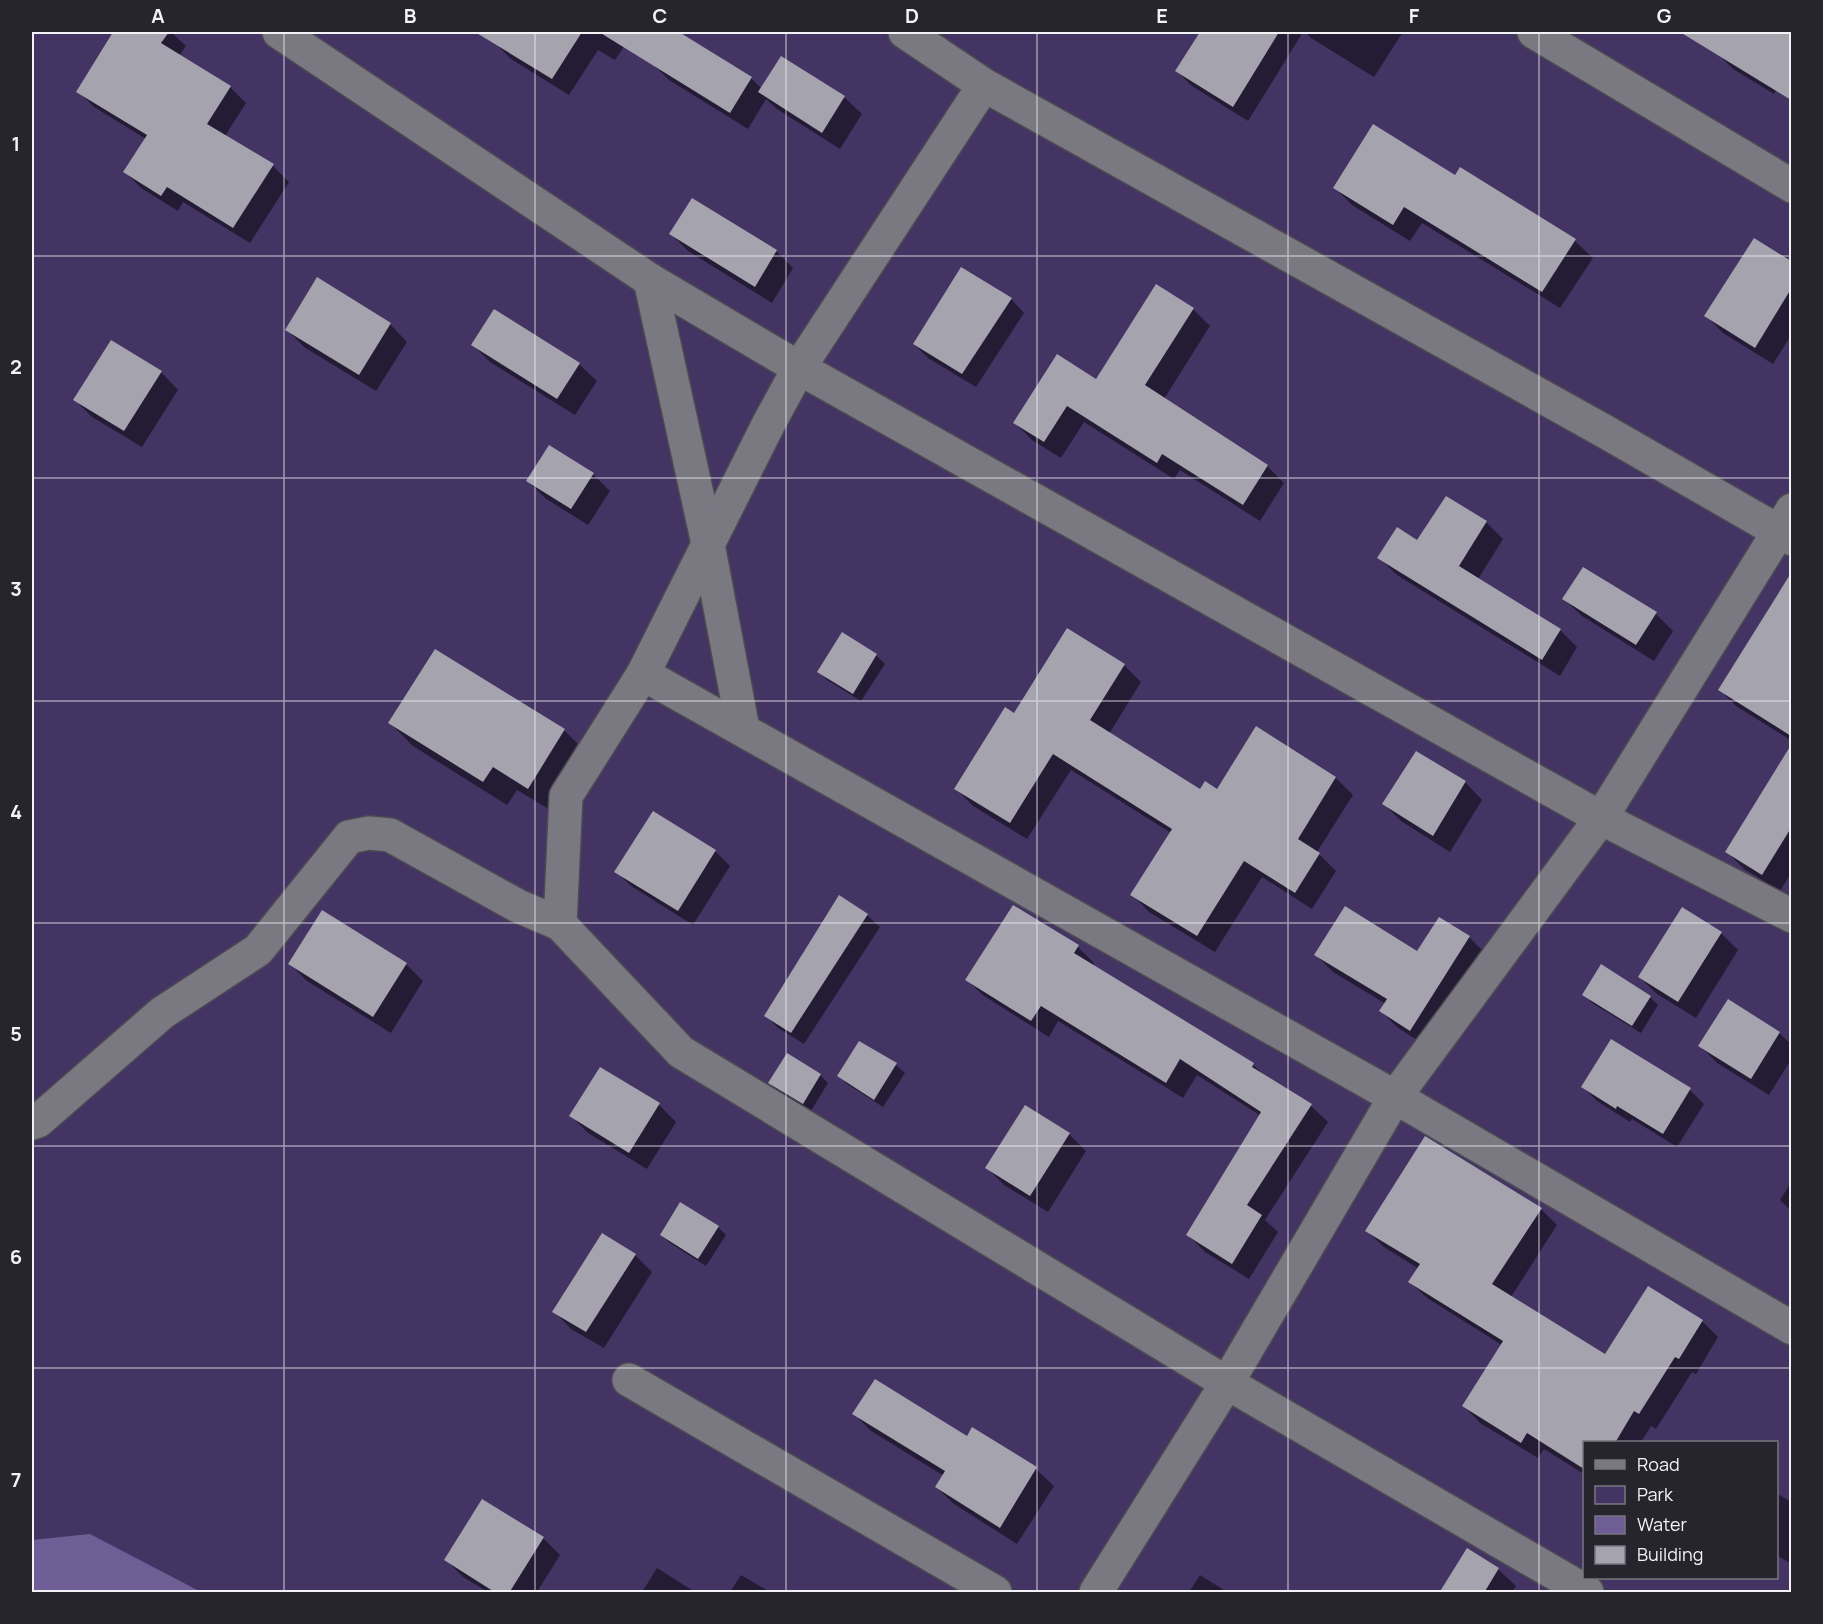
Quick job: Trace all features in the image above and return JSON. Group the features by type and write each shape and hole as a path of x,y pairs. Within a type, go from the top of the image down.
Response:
{"street":[{"path":"279,32 650,280 799,368 1601,818 1791,916"},
{"path":"905,32 984,85 1584,420 1787,527 1601,818 1395,1096 1227,1383 1096,1593"},
{"path":"1534,32 1791,186"},
{"path":"560,924 566,796 643,674 799,368 984,85"},
{"path":"650,280 708,544 743,729"},
{"path":"643,674 1395,1096 1791,1328"},
{"path":"32,1123 38,1121 162,1013 258,950 349,837 369,833 390,835 518,906 560,924 681,1052 1227,1383 1587,1593"},
{"path":"629,1380 995,1593"}],"green space":[{"path":"32,32 1791,32 1791,1592 32,1592"}],"water":[{"path":"90,1534 201,1592 32,1592 32,1540"}],"building":[{"path":"113,32 169,32 161,43 231,86 207,124 274,164 233,228 167,187 161,196 123,172 147,135 76,92"},
{"path":"475,32 582,32 552,79"},
{"path":"599,32 679,32 752,77 730,113"},
{"path":"1200,32 1279,32 1233,107 1175,71"},
{"path":"1680,32 1791,32 1791,100"},
{"path":"781,56 845,96 822,133 758,92"},
{"path":"1373,124 1455,175 1460,167 1576,239 1542,292 1404,207 1393,225 1333,188"},
{"path":"692,198 777,250 755,287 669,234"},
{"path":"1754,238 1791,261 1791,289 1755,348 1704,316"},
{"path":"961,267 1012,298 962,374 913,344"},
{"path":"317,277 391,323 359,375 285,330"},
{"path":"1156,284 1194,308 1145,385 1268,465 1243,505 1162,454 1157,463 1067,406 1044,442 1013,423 1057,354 1096,379"},
{"path":"494,309 580,363 557,399 471,345"},
{"path":"111,340 162,371 124,431 73,400"},
{"path":"549,445 594,473 571,509 526,481"},
{"path":"1446,496 1487,521 1459,566 1561,629 1542,660 1377,558 1397,527 1417,540"},
{"path":"1583,567 1657,612 1636,645 1562,599"},
{"path":"1791,573 1791,736 1718,690"},
{"path":"1067,628 1125,664 1090,720 1200,789 1205,781 1217,789 1256,726 1336,777 1298,839 1320,853 1295,893 1244,861 1197,936 1130,895 1172,829 1053,754 1010,823 954,789 1005,707 1014,713"},
{"path":"842,632 877,654 853,694 817,672"},
{"path":"435,649 565,729 528,789 493,767 483,782 388,723"},
{"path":"1791,745 1791,828 1762,875 1725,852"},
{"path":"1416,751 1466,781 1433,836 1382,804"},
{"path":"653,811 716,850 678,911 614,872"},
{"path":"839,895 868,914 791,1033 764,1016"},
{"path":"1013,905 1079,945 1074,953 1254,1063 1252,1067 1312,1104 1247,1205 1262,1215 1232,1264 1186,1235 1261,1112 1180,1059 1166,1083 1041,1006 1031,1021 965,980"},
{"path":"1345,906 1417,951 1439,917 1470,936 1410,1031 1379,1011 1387,999 1314,955"},
{"path":"1682,907 1722,932 1678,1002 1638,977"},
{"path":"322,910 407,963 373,1017 288,964"},
{"path":"1601,964 1651,996 1632,1026 1582,995"},
{"path":"1728,999 1780,1032 1751,1079 1698,1046"},
{"path":"1611,1039 1691,1088 1663,1134 1581,1087"},
{"path":"859,1041 897,1063 874,1100 837,1076"},
{"path":"787,1053 821,1074 803,1104 768,1083"},
{"path":"600,1067 660,1103 629,1153 569,1116"},
{"path":"1025,1105 1070,1133 1030,1196 985,1168"},
{"path":"1425,1136 1542,1208 1492,1284 1605,1354 1648,1286 1703,1320 1679,1359 1675,1357 1639,1414 1634,1411 1616,1441 1583,1441 1583,1468 1527,1433 1521,1443 1462,1406 1503,1341 1408,1282 1420,1264 1365,1231"},
{"path":"680,1202 719,1226 698,1259 660,1235"},
{"path":"602,1233 636,1254 586,1332 552,1312"},
{"path":"875,1379 967,1436 972,1427 1037,1467 1000,1528 935,1487 945,1471 852,1414"},
{"path":"482,1499 544,1537 509,1593 496,1593 444,1560"},
{"path":"1467,1548 1499,1568 1484,1593 1439,1593"}]}
